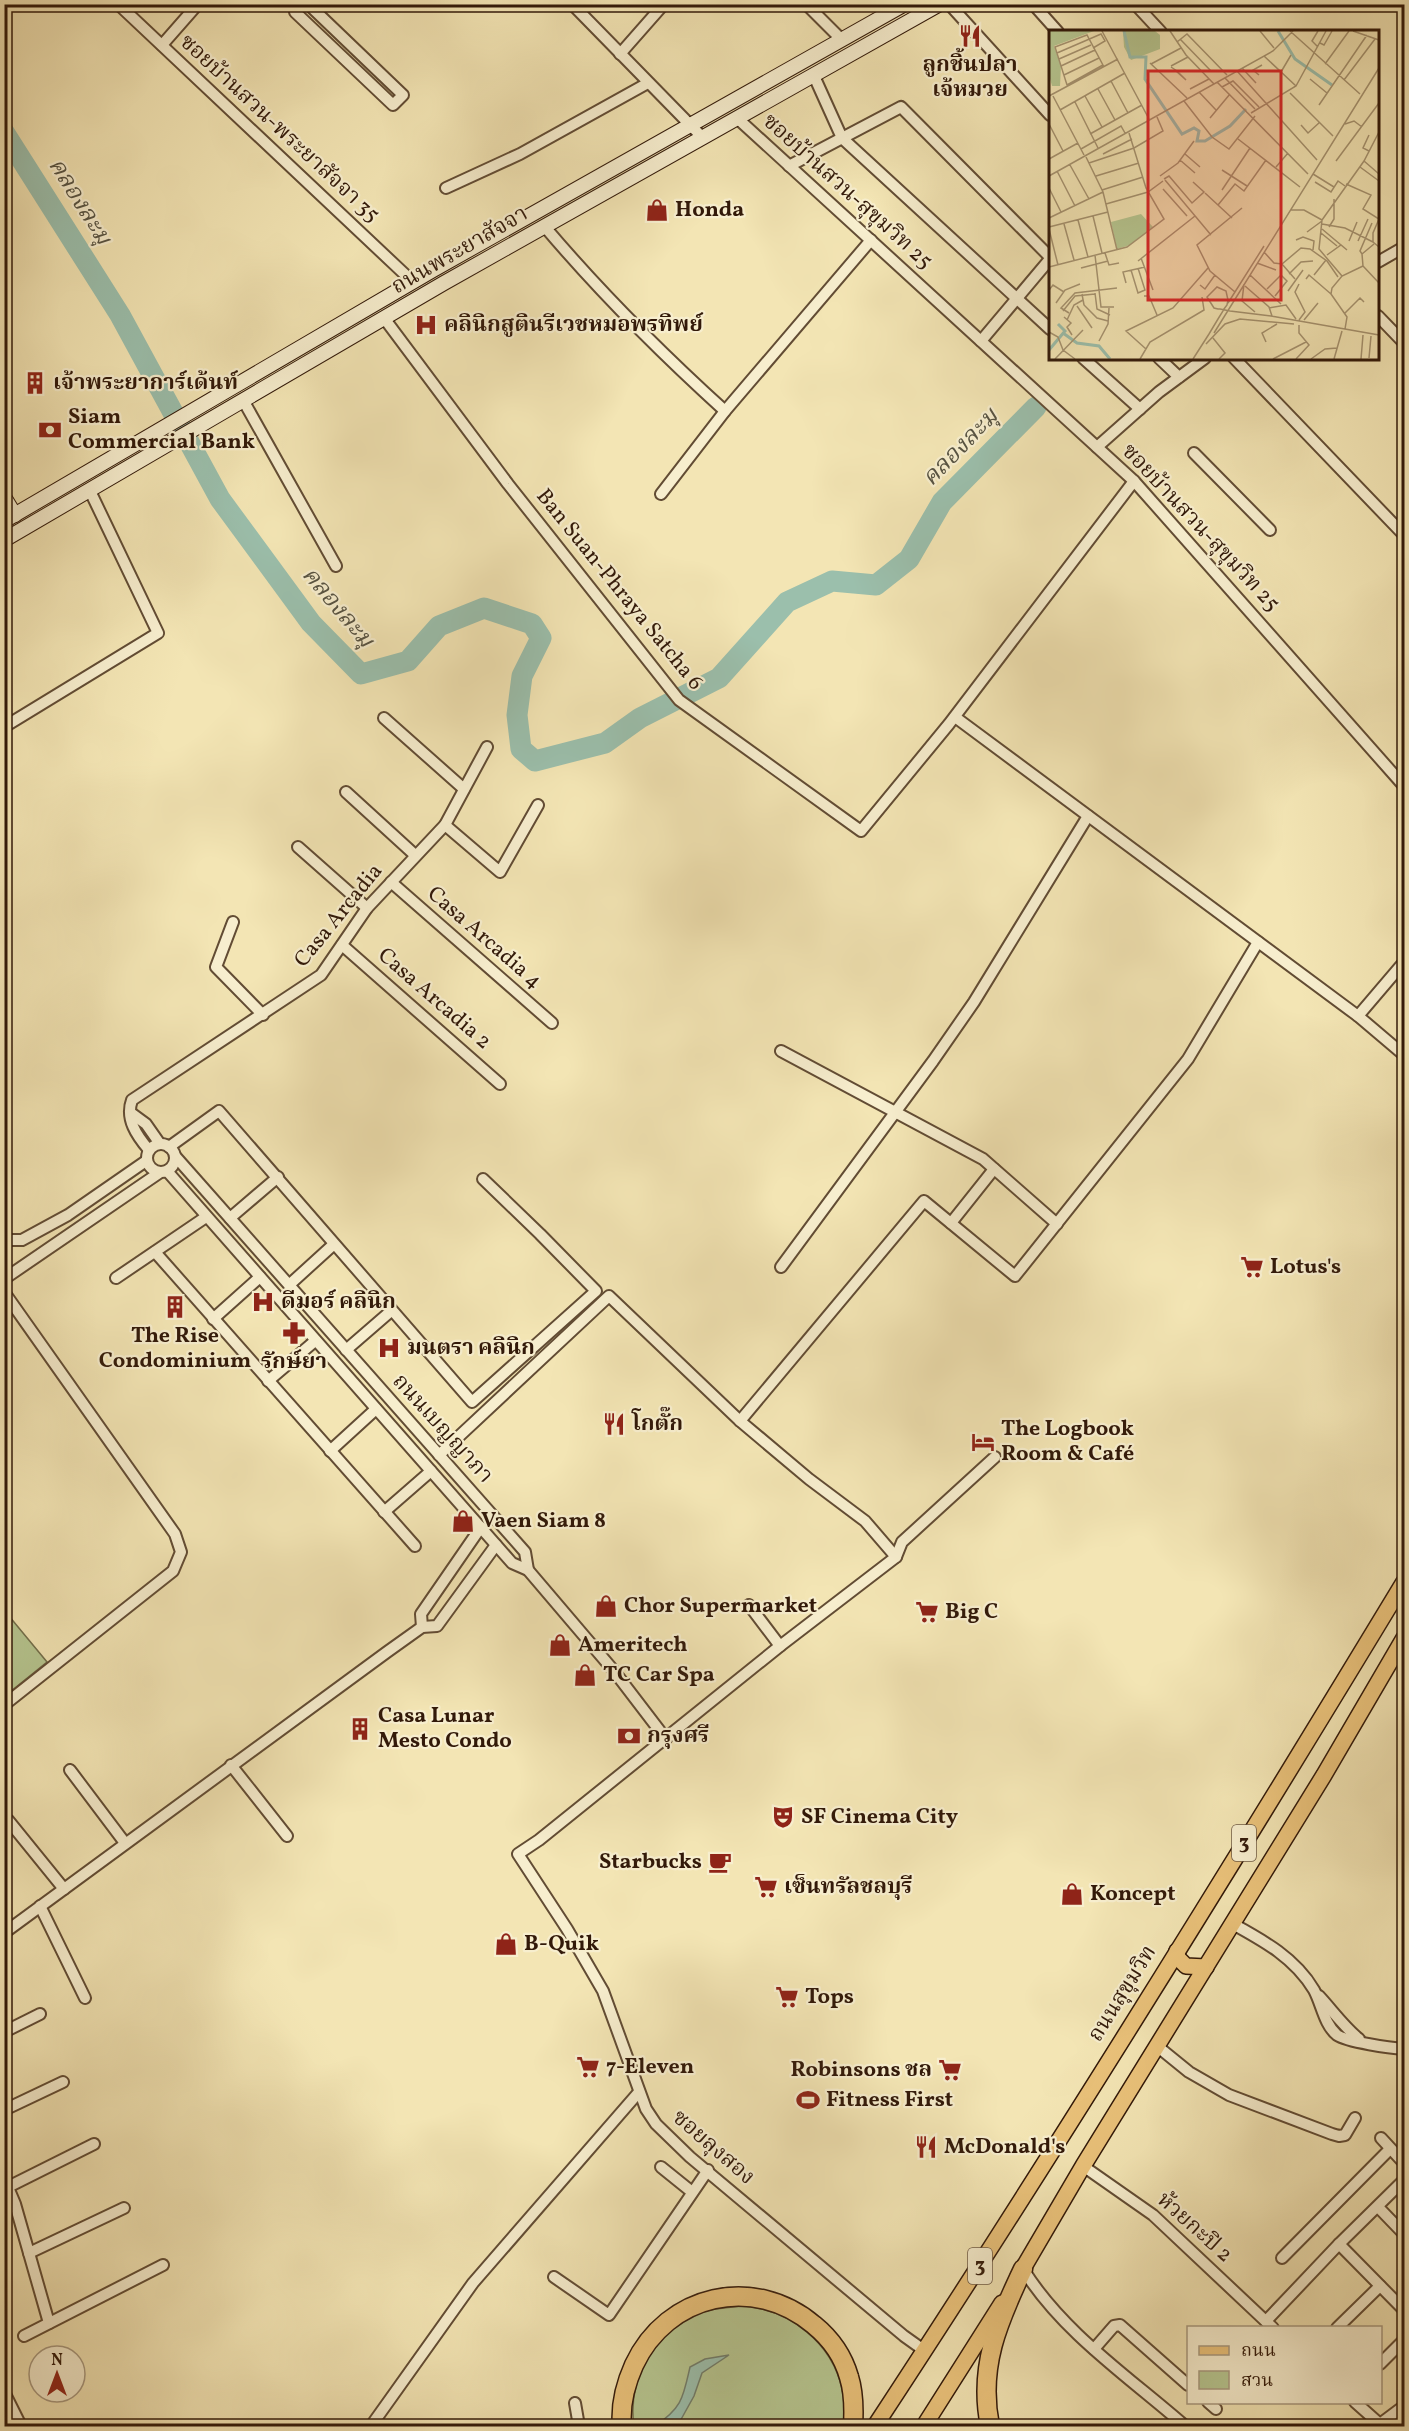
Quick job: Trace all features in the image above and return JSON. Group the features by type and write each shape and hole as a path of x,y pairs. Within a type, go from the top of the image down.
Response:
{"highway":[{"path":"990,2427 985,2402 986,2374 991,2349 996,2327 1023,2269"},
{"path":"622,2427 622,2400 628,2376 641,2351 656,2331 672,2317 703,2301 730,2296 748,2296 775,2302 799,2314 832,2343 850,2377 854,2407 853,2427"}],"main road":[{"name":"ถนนพระยาสัจจา","path":"10,518 472,248 905,4"},
{"name":"ถนนพระยาสัจจา","path":"4,540 384,318 940,4"},
{"path":"472,248 482,262"},
{"path":"4,497 10,518"},
{"name":"ถนนสุขุมวิท","path":"875,2427 1177,1951 1404,1582"},
{"name":"3","path":"924,2427 1233,1924 1404,1638"},
{"path":"1177,1951 1178,1958 1186,1966 1206,1967"}],"street":[{"path":"162,45 198,4"},
{"path":"294,4 295,12 393,105 403,95 308,4"},
{"path":"572,4 703,138"},
{"path":"620,54 663,4"},
{"path":"806,4 841,39"},
{"path":"950,4 1049,114"},
{"path":"1033,4 1056,30"},
{"path":"1135,4 1159,30"},
{"name":"ซอยบ้านสวน-พระยาสัจจา 35","path":"122,6 413,282"},
{"path":"331,47 341,36"},
{"path":"814,76 842,138 1049,328"},
{"path":"446,188 520,154 648,82"},
{"path":"789,166 901,107 1049,257"},
{"name":"ซอยบ้านสวน-สุขุมวิท 25","path":"737,118 1134,481 1404,786"},
{"path":"545,226 611,302 672,364 725,411"},
{"path":"661,494 725,411 871,240"},
{"path":"1379,261 1404,247"},
{"path":"981,341 1049,259"},
{"name":"Ban Suan-Phraya Satcha 6","path":"384,318 508,484 669,687 688,706 861,831 955,717 1134,481"},
{"path":"1379,318 1404,344"},
{"path":"1085,360 1140,409"},
{"path":"1161,360 1179,377"},
{"path":"1097,447 1140,409 1202,360"},
{"path":"1236,360 1404,535"},
{"path":"243,400 336,566"},
{"path":"1194,453 1270,530"},
{"path":"4,727 158,633 90,491"},
{"path":"955,717 1358,1016 1404,1055"},
{"path":"384,718 464,789"},
{"name":"Casa Arcadia","path":"132,1113 129,1108 132,1100 321,975 367,908 445,825 487,747"},
{"path":"346,792 415,855"},
{"path":"445,825 500,872 538,805"},
{"path":"781,1267 974,1002 1088,816"},
{"path":"298,847 367,908"},
{"name":"Casa Arcadia 4","path":"391,882 552,1023"},
{"path":"233,922 216,968 263,1015"},
{"path":"740,1421 924,1201 1015,1276 1188,1059 1258,942"},
{"name":"Casa Arcadia 2","path":"342,945 500,1084"},
{"path":"1358,1016 1404,962"},
{"path":"781,1051 983,1159 1057,1224"},
{"path":"4,1240 22,1240 68,1215 148,1156 168,1149 219,1112 472,1402 596,1291 483,1179"},
{"name":"ถนนเบญญาภา","path":"132,1113 146,1124 525,1552 528,1570"},
{"name":"ถนนเบญญาภา","path":"132,1113 133,1131 148,1156 151,1169 163,1172 206,1217 512,1563 528,1570 614,1671 666,1739"},
{"path":"4,1280 174,1165 168,1149"},
{"path":"951,1223 994,1168"},
{"path":"230,1218 278,1178"},
{"path":"68,1215 77,1230"},
{"path":"116,1278 206,1217"},
{"path":"289,1285 333,1245"},
{"path":"155,1252 414,1546"},
{"path":"213,1319 260,1277"},
{"path":"4,1292 175,1534 181,1552 173,1571 4,1705"},
{"path":"439,1455 609,1296 740,1421 809,1479 865,1521 896,1557"},
{"path":"293,1315 306,1305"},
{"path":"346,1350 391,1311"},
{"path":"268,1382 315,1341"},
{"path":"330,1450 376,1409"},
{"path":"409,1447 422,1436"},
{"path":"666,1739 780,1646 896,1557 902,1542 995,1457"},
{"path":"384,1512 431,1471"},
{"path":"422,1627 421,1614 481,1527"},
{"path":"4,1933 422,1627 437,1626 496,1545"},
{"path":"749,1605 780,1646"},
{"name":"ซอยลุงสอง","path":"666,1739 539,1840 518,1854 567,1929 603,1991 639,2092 656,2124 904,2336 925,2351"},
{"path":"231,1765 287,1836"},
{"path":"70,1770 125,1843"},
{"path":"8,1820 64,1889"},
{"path":"40,1906 86,1998"},
{"path":"1233,1924 1275,1947 1342,2019 1348,2030 1363,2042 1404,2049"},
{"path":"4,2032 40,2014"},
{"path":"1157,2046 1189,2072 1229,2095 1332,2134 1345,2135 1355,2118"},
{"path":"4,2110 63,2082"},
{"path":"371,2427 473,2283 639,2092"},
{"path":"1381,2138 1404,2163"},
{"path":"49,2323 6,2183 94,2145"},
{"path":"1282,2258 1390,2149"},
{"name":"ห้วยกะปิ 2","path":"1083,2166 1153,2215 1270,2324"},
{"path":"661,2167 692,2192"},
{"path":"554,2277 609,2316 708,2170"},
{"path":"1270,2324 1339,2244 1404,2180"},
{"path":"1378,2207 1404,2234"},
{"path":"29,2253 124,2208"},
{"path":"1339,2244 1404,2310"},
{"path":"24,2336 163,2265"},
{"path":"1023,2269 1039,2295 1068,2326 1185,2427"},
{"path":"1340,2326 1380,2286"},
{"path":"1094,2349 1114,2326 1120,2325 1187,2384"},
{"path":"1382,2362 1404,2340"},
{"path":"4,2392 21,2427"},
{"path":"575,2403 579,2427"},
{"path":"1356,2404 1381,2426 1404,2406"}],"green space":[{"path":"4,1610 47,1662 5,1696 4,1696"},
{"path":"745,2306 762,2309 793,2322 819,2344 837,2372 843,2394 845,2426 634,2426 635,2391 640,2375 647,2359 669,2332 683,2321 699,2313"}],"shaded area":[{"path":"729,2355 702,2373 694,2396 679,2423 672,2426 655,2426 676,2408 690,2367 705,2359"}],"waterway":[{"name":"คลองละมุ","path":"4,132 120,315 220,499 311,623 361,674 408,661 439,626 484,608 532,624 541,638 522,676 517,715 521,749 535,761 605,743 640,718 719,678 787,602 832,581 876,585 909,559 942,502 1036,407"}],"place":[{"name":"ลูกชิ้นปลา เจ้หมวย","path":"970,36"},
{"name":"Honda","path":"657,210"},
{"name":"คลินิกสูตินรีเวชหมอพรทิพย์","path":"426,325"},
{"name":"เจ้าพระยาการ์เด้นท์","path":"35,383"},
{"name":"Siam Commercial Bank","path":"50,430"},
{"name":"Lotus's","path":"1252,1267"},
{"name":"ดีมอร์ คลินิก","path":"263,1302"},
{"name":"The Rise Condominium","path":"175,1307"},
{"name":"รักษ์ยา","path":"294,1333"},
{"name":"มนตรา คลินิก","path":"389,1348"},
{"name":"โกตั๊ก","path":"614,1424"},
{"name":"The Logbook Room & Café","path":"983,1442"},
{"name":"Vaen Siam 8","path":"463,1521"},
{"name":"Chor Supermarket","path":"606,1606"},
{"name":"Big C","path":"927,1612"},
{"name":"Ameritech","path":"560,1645"},
{"name":"TC Car Spa","path":"585,1675"},
{"name":"Casa Lunar Mesto Condo","path":"360,1729"},
{"name":"กรุงศรี","path":"629,1736"},
{"name":"SF Cinema City","path":"783,1817"},
{"name":"Starbucks","path":"720,1862"},
{"name":"เซ็นทรัลชลบุรี","path":"766,1887"},
{"name":"Koncept","path":"1072,1894"},
{"name":"B-Quik","path":"506,1944"},
{"name":"Tops","path":"787,1997"},
{"name":"7-Eleven","path":"588,2067"},
{"name":"Robinsons ชล","path":"950,2070"},
{"name":"Fitness First","path":"808,2100"},
{"name":"McDonald's","path":"926,2147"}]}
